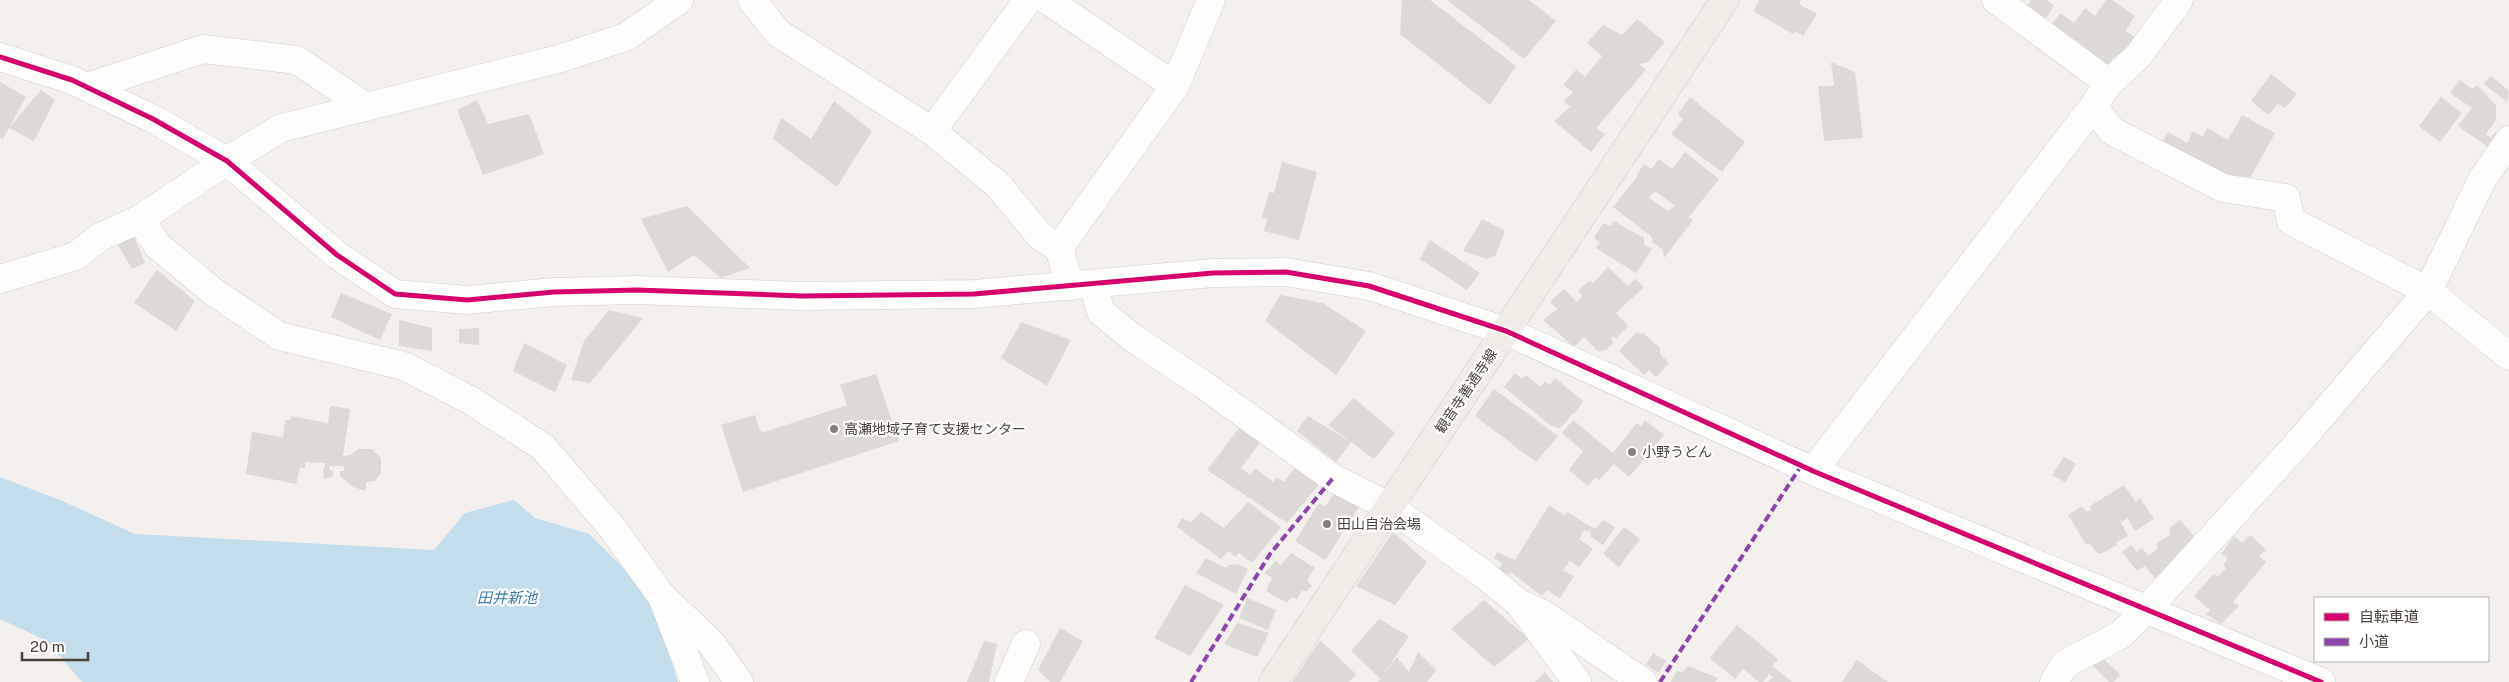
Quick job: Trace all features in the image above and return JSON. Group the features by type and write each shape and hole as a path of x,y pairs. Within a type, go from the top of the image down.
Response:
{"main road":[{"name":"観音寺善通寺線","path":"1273,682 1725,0"}],"street":[{"path":"0,279 76,256 100,237 140,219 227,160 281,128 558,59 626,37 679,0"},
{"path":"752,0 778,34 932,131 998,185 1041,237 1059,248 1081,285 1101,312 1133,338 1201,383 1336,480 1390,507 1482,573 1519,603 1543,614 1643,682"},
{"path":"932,131 1028,0"},
{"path":"1048,0 1175,86"},
{"path":"1059,248 1175,86 1211,0"},
{"path":"1996,0 2109,83"},
{"path":"1813,471 2094,107 2109,83 2138,56 2179,0"},
{"path":"87,87 204,49 297,60 366,107"},
{"path":"0,58 87,87 153,119 227,160 337,255 395,294 467,300 554,292 637,290 802,296 974,294 1213,274 1286,272 1369,286 1506,332 1813,471 2321,682"},
{"path":"2094,107 2112,131 2223,188 2286,198 2291,221 2428,291 2509,356"},
{"path":"2054,682 2065,664 2120,635 2147,609 2300,441 2428,291 2482,180 2509,140"},
{"path":"140,219 158,246 215,293 279,336 404,366 470,400 543,447 613,529 660,594 712,644 739,682"},
{"path":"660,594 696,682"},
{"path":"1519,603 1577,682"},
{"path":"1009,682 1026,644"}],"water":[{"name":"田井新池","path":"0,477 60,500 135,534 434,550 465,513 514,500 535,518 589,534 649,593 678,682 82,682 47,641 0,619"}],"building":[{"path":"1402,0 1430,0 1516,66 1490,105 1400,34"},
{"path":"1447,0 1529,0 1556,21 1524,59"},
{"path":"1759,0 1801,0 1799,4 1817,14 1803,36 1796,32 1793,34 1753,11"},
{"path":"2031,0 2047,0 2054,6 2043,23 2024,11"},
{"path":"2106,0 2112,0 2135,16 2125,31 2138,39 2120,63 2113,58 2103,73 2046,33 2060,13 2074,23 2085,8 2095,16"},
{"path":"1637,19 1665,42 1648,62 1639,64 1646,70 1596,128 1605,134 1591,152 1554,121 1570,107 1564,101 1573,92 1563,85 1576,70 1585,77 1602,56 1587,43 1603,25 1622,35"},
{"path":"1831,62 1855,72 1863,138 1824,141 1818,86 1834,86"},
{"path":"2271,74 2297,94 2285,108 2278,104 2268,115 2251,101"},
{"path":"2491,76 2509,91 2507,102 2484,84"},
{"path":"2460,80 2472,89 2477,85 2496,105 2496,120 2486,134 2491,138 2495,132 2500,135 2491,149 2458,126 2472,108 2450,93"},
{"path":"0,82 26,97 3,139 0,138"},
{"path":"41,90 55,100 34,141 9,128"},
{"path":"1690,97 1745,142 1722,172 1671,134 1683,119 1678,114"},
{"path":"2441,97 2462,113 2440,142 2419,126"},
{"path":"477,100 488,124 529,114 544,154 483,175 457,110"},
{"path":"834,101 872,131 837,187 773,139 781,118 811,139"},
{"path":"2242,115 2275,133 2245,187 2160,146 2168,132 2187,143 2193,131 2203,137 2207,128 2228,140"},
{"path":"1685,152 1719,179 1689,217 1693,220 1664,258 1663,250 1652,242 1652,237 1613,207 1637,177 1644,164 1651,169 1659,159 1672,169","holes":["1655,191 1675,206 1668,211 1649,198"]},
{"path":"1282,162 1317,172 1299,240 1264,231 1267,219 1262,217 1269,192 1274,193"},
{"path":"687,206 750,268 721,278 694,255 668,272 641,219"},
{"path":"1482,219 1505,231 1495,256 1486,259 1463,251"},
{"path":"1614,221 1644,238 1644,245 1652,249 1636,273 1596,248 1600,242 1594,238 1603,223 1610,226"},
{"path":"134,236 145,263 132,269 116,242"},
{"path":"1430,240 1480,273 1467,290 1420,259"},
{"path":"1608,267 1628,286 1635,279 1644,287 1616,313 1628,326 1616,338 1611,336 1613,344 1606,350 1598,351 1584,337 1574,347 1543,320 1558,309 1550,302 1564,289 1577,302 1582,296 1578,290 1589,281 1593,283"},
{"path":"157,270 195,301 176,331 134,303"},
{"path":"341,293 392,314 380,340 331,317"},
{"path":"1280,295 1323,303 1366,331 1336,375 1265,321"},
{"path":"609,310 643,318 590,383 571,380 584,341"},
{"path":"399,320 432,328 432,351 399,346"},
{"path":"1021,322 1071,340 1047,386 1001,358"},
{"path":"479,328 479,345 459,343 459,329"},
{"path":"1636,333 1643,333 1660,348 1660,354 1669,363 1656,377 1649,370 1644,375 1619,351"},
{"path":"524,343 567,365 555,392 513,371"},
{"path":"1515,373 1522,379 1526,375 1540,387 1545,381 1550,385 1555,378 1583,401 1560,429 1550,425 1504,387"},
{"name":"高瀬地域子育て支援センター","path":"876,374 899,441 743,492 721,425 755,415 761,433 847,405 840,385"},
{"path":"1494,389 1558,436 1536,462 1475,416"},
{"path":"1354,398 1395,433 1374,459 1328,425"},
{"path":"330,406 350,409 343,456 351,455 358,449 372,449 381,458 381,473 375,481 366,482 366,491 353,487 340,476 340,471 344,471 344,466 329,466 329,470 333,471 333,476 324,479 323,470 326,463 305,462 305,468 300,468 296,484 246,474 252,432 283,437 285,420 291,420 291,416 328,423"},
{"path":"1308,416 1351,442 1336,462 1297,431"},
{"name":"小野うどん","path":"1573,420 1613,453 1637,423 1641,426 1645,420 1664,435 1629,477 1614,464 1599,480 1596,477 1588,486 1569,470 1583,451 1562,433"},
{"path":"1243,423 1263,438 1241,468 1250,475 1255,468 1273,482 1276,477 1284,482 1299,463 1322,481 1287,523 1207,470"},
{"path":"2064,457 2076,464 2065,482 2052,475"},
{"path":"2124,485 2136,502 2140,498 2154,519 2135,531 2128,518 2121,522 2128,536 2116,542 2117,545 2101,554 2096,552 2090,544 2086,544 2068,515 2082,506 2086,511 2091,511 2090,506"},
{"name":"田山自治会場","path":"1337,489 1361,504 1325,560 1295,541 1319,503 1325,507"},
{"path":"1248,502 1281,527 1252,563 1239,553 1235,557 1229,551 1221,559 1177,527 1182,518 1191,522 1201,512 1224,528"},
{"path":"1549,505 1565,516 1567,512 1595,529 1603,520 1615,527 1603,545 1591,537 1591,532 1584,530 1579,539 1593,549 1579,567 1570,561 1563,570 1574,576 1560,598 1547,590 1542,596 1512,573 1507,574 1499,570 1502,563 1494,558 1497,552 1515,560"},
{"path":"2180,520 2200,543 2158,582 2145,566 2137,571 2122,552 2131,545 2137,552 2142,548 2148,556 2157,549 2157,543 2170,535 2170,528"},
{"path":"1624,527 1640,539 1619,567 1603,554"},
{"path":"1393,532 1427,562 1395,605 1356,586"},
{"path":"2250,535 2266,550 2259,556 2266,562 2233,602 2239,606 2221,624 2206,614 2210,610 2194,596 2214,574 2218,577 2226,568 2223,565 2228,558 2221,554 2234,536 2242,543"},
{"path":"1291,553 1315,568 1307,580 1312,586 1307,591 1302,591 1297,599 1292,597 1287,603 1266,591 1272,578 1264,573 1276,561 1281,565"},
{"path":"1206,558 1226,568 1229,565 1238,564 1248,569 1236,594 1196,573"},
{"path":"1185,585 1224,605 1190,656 1154,638"},
{"path":"1247,598 1276,610 1268,630 1239,618"},
{"path":"1484,600 1529,639 1494,667 1451,629"},
{"path":"1379,619 1409,636 1384,674 1397,657 1409,672 1418,652 1436,670 1427,682 1378,682 1381,679 1351,651"},
{"path":"1237,623 1269,633 1257,657 1224,644"},
{"path":"1737,625 1778,659 1772,666 1792,682 1768,682 1773,677 1769,674 1763,682 1759,682 1743,669 1735,679 1710,658"},
{"path":"1060,628 1083,641 1060,682 1050,682 1038,670"},
{"path":"1320,640 1356,674 1349,682 1292,682"},
{"path":"984,641 997,644 989,682 967,682"},
{"path":"1653,653 1666,661 1659,673 1646,665"},
{"path":"2101,657 2120,674 2114,682 2109,682 2092,665"},
{"path":"1857,660 1888,682 1842,682"},
{"path":"1688,666 1718,678 1715,682 1671,682 1676,671 1683,672"},
{"path":"1545,672 1553,682 1535,682"}],"marked path":[{"path":"1660,682 1801,466"},
{"path":"1191,682 1270,554 1333,478"}],"cycle path":[{"path":"0,57 72,80 153,119 227,161 337,255 395,294 467,300 554,292 637,290 802,296 974,294 1213,273 1286,272 1369,286 1506,331 1813,471 2321,682"}],"place":[{"name":"高瀬地域子育て支援センター","path":"834,429"},
{"name":"小野うどん","path":"1632,452"},
{"name":"田山自治会場","path":"1327,524"}]}
